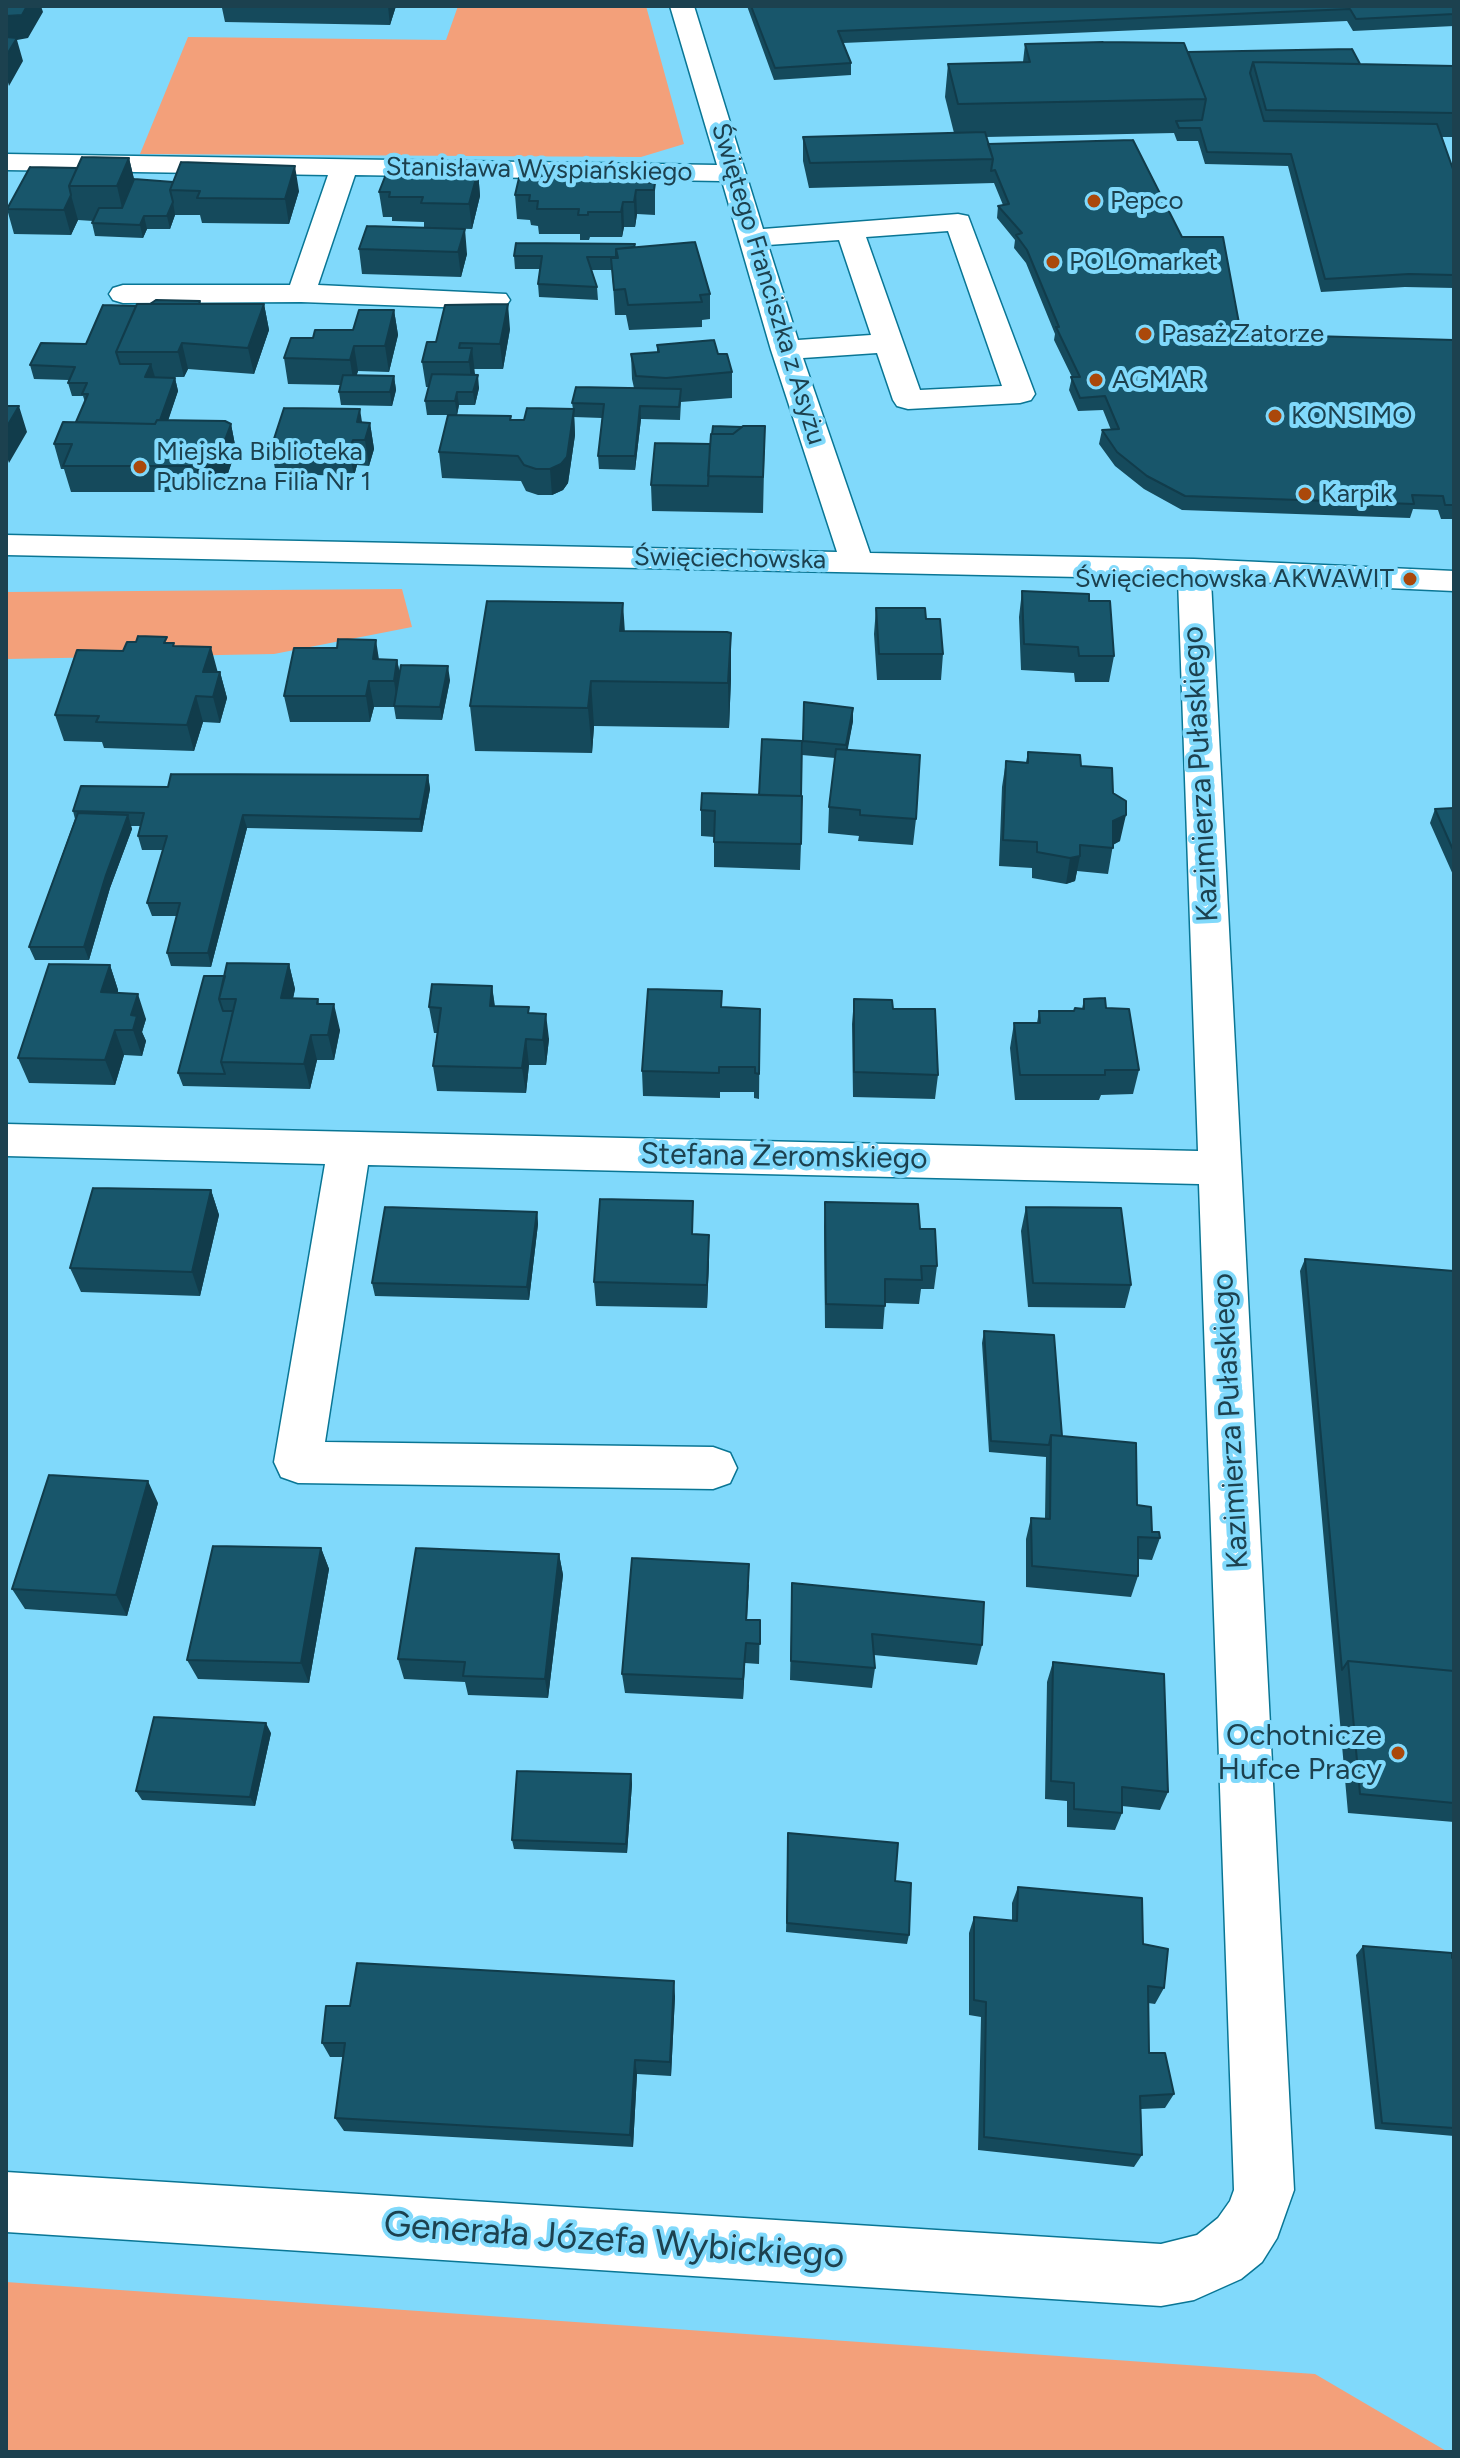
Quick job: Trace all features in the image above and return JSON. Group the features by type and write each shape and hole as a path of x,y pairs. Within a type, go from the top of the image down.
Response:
{"street":[{"name":"Świętego Franciszka z Asyżu","path":"682,6 786,350 856,561"},
{"name":"Stanisława Wyspiańskiego","path":"6,162 733,173"},
{"name":"Stanisława Wyspiańskiego","path":"301,293 344,168"},
{"path":"754,238 849,229 958,222 1020,394 908,400 849,229"},
{"path":"123,294 301,293 496,300"},
{"path":"786,350 888,343"},
{"name":"Święciechowska","path":"6,545 1194,569 1454,581"},
{"name":"Kazimierza Pułaskiego","path":"1194,569 1264,2160 1264,2190 1256,2217 1240,2240 1219,2257"},
{"name":"Stefana Żeromskiego","path":"6,1140 1219,1168"},
{"path":"349,1147 298,1462 713,1468"},
{"name":"Generała Józefa Wybickiego","path":"6,2202 1161,2275 1194,2269 1219,2257"}],"shaded area":[{"path":"458,6 646,6 684,144 641,157 140,154 188,37 446,40"},
{"path":"402,589 412,627 274,654 6,659 6,592"},
{"path":"6,2282 1315,2374 1448,2452 6,2452"}],"building":[{"path":"6,6 27,6 22,15 6,16"},
{"path":"751,6 1454,6 1454,14 1356,19 1350,9 838,31 851,63 775,68"},
{"path":"6,37 17,38 6,56"},
{"path":"1184,43 1206,99 958,104 948,64 1030,62 1025,44"},
{"path":"1352,49 1360,64 1253,62 1250,73 1264,121 1437,124 1454,172 1454,275 1325,279 1291,154 1207,152 1200,128 1179,128 1176,121 1202,120 1206,99 1188,52"},
{"path":"1253,62 1454,66 1454,113 1266,110"},
{"path":"985,132 993,159 810,163 803,137"},
{"name":"Pasaż Zatorze","path":"1133,140 1182,237 1223,237 1241,334 1454,340 1454,505 1445,505 1443,496 1412,495 1414,504 1185,496 1147,476 1117,452 1102,430 1119,429 1105,396 1080,398 1071,377 1080,377 1056,327 1059,327 1027,250 1016,235 1022,233 998,206 1009,204 995,170 991,171 993,159 988,144"},
{"path":"82,157 129,158 117,186 69,186"},
{"path":"181,162 295,166 285,199 197,198 200,191 170,190"},
{"path":"30,167 77,168 64,210 7,209"},
{"path":"388,169 478,171 469,204 421,203 423,197 389,197 390,192 379,192"},
{"path":"533,172 641,174 640,182 655,183 654,190 636,190 634,202 623,202 621,212 578,215 579,209 537,209 538,201 529,201 530,195 515,195 519,178 531,179"},
{"path":"134,179 173,182 170,190 173,202 167,216 144,216 140,225 92,223 99,208 122,208"},
{"path":"367,226 465,229 458,252 359,249"},
{"path":"695,242 710,294 700,295 702,302 628,305 625,289 614,290 611,258 618,258 616,249"},
{"path":"516,243 635,244 634,247 616,249 616,257 587,257 597,287 538,284 542,256 514,256"},
{"path":"156,300 200,301 199,304 150,304"},
{"path":"137,304 264,304 248,348 182,343 178,352 116,352"},
{"path":"508,304 500,344 460,343 459,348 472,348 469,362 422,362 427,342 436,342 445,305"},
{"path":"103,305 136,306 116,352 120,364 151,364 145,377 175,378 160,420 155,424 76,422 88,394 82,394 87,383 68,383 75,367 30,365 41,343 86,344"},
{"path":"359,310 394,310 385,346 354,346 350,360 284,358 291,338 313,338 315,330 353,330"},
{"path":"714,340 718,354 727,354 732,372 666,378 636,376 631,354 659,352 657,345"},
{"path":"432,374 478,375 473,392 457,392 455,401 425,401"},
{"path":"343,375 394,376 390,392 339,392"},
{"path":"576,387 681,389 679,407 640,406 635,456 598,456 604,404 572,403"},
{"path":"6,406 19,406 6,428"},
{"path":"284,408 360,409 357,422 370,423 365,440 353,440 349,450 271,448"},
{"path":"527,408 574,409 567,457 561,464 550,469 536,469 524,465 518,456 439,452 448,415 511,416 510,420 524,420"},
{"path":"157,420 225,421 231,424 219,456 196,466 63,466 72,444 54,444 63,422 155,424"},
{"path":"713,426 742,427 733,434 712,434"},
{"path":"743,426 765,426 763,477 708,476 711,434 733,434"},
{"path":"655,443 710,444 708,486 651,485"},
{"path":"1022,591 1089,594 1089,601 1110,601 1114,656 1079,656 1078,647 1024,644"},
{"path":"487,601 623,603 620,631 731,633 728,683 591,681 588,708 470,706"},
{"path":"876,608 925,608 926,619 940,619 943,654 879,654"},
{"path":"138,636 167,637 164,643 174,643 173,646 211,647 203,672 220,672 213,697 196,696 187,725 96,722 99,716 55,715 77,650 123,651 127,642 136,642"},
{"path":"338,639 376,640 373,659 397,660 394,681 369,681 366,696 284,696 294,648 337,648"},
{"path":"401,665 448,666 440,707 394,706"},
{"path":"804,702 853,708 846,745 803,741"},
{"path":"762,739 802,741 801,796 759,795"},
{"path":"836,749 920,755 916,819 860,815 860,810 829,807"},
{"path":"1028,752 1080,755 1081,766 1112,768 1113,793 1126,801 1126,815 1113,821 1113,848 1080,845 1080,856 1070,858 1037,852 1037,842 1003,840 1006,761 1028,763"},
{"path":"171,774 428,775 420,819 243,815 208,953 167,953 180,903 147,903 167,836 138,836 144,813 73,811 81,786 168,787"},
{"path":"702,793 802,796 801,844 714,842 715,811 701,810"},
{"path":"1454,808 1454,852 1435,809"},
{"path":"78,813 128,815 84,947 29,947"},
{"path":"227,963 289,964 281,998 318,999 317,1004 334,1004 328,1035 311,1035 304,1064 221,1062 236,999 219,999"},
{"path":"49,964 110,965 101,992 138,994 131,1015 137,1016 133,1030 115,1030 105,1060 18,1058"},
{"path":"204,976 225,976 219,999 223,1011 233,1011 221,1062 225,1074 178,1073"},
{"path":"432,984 492,986 490,1006 529,1007 528,1013 546,1014 543,1040 526,1039 522,1068 433,1066 441,1008 429,1007"},
{"path":"648,989 722,991 721,1007 760,1009 759,1074 755,1073 755,1067 719,1067 719,1073 642,1071"},
{"path":"1105,998 1106,1008 1129,1009 1139,1070 1105,1070 1105,1075 1020,1075 1014,1023 1040,1023 1039,1011 1074,1011 1075,1008 1084,1009 1084,999"},
{"path":"854,999 892,1000 893,1009 935,1009 938,1075 854,1072"},
{"path":"93,1188 211,1190 192,1272 70,1268"},
{"path":"600,1199 693,1201 692,1234 709,1235 707,1285 594,1282"},
{"path":"825,1202 918,1204 920,1229 935,1229 937,1266 921,1266 922,1280 885,1279 885,1306 826,1304"},
{"path":"385,1207 537,1212 527,1287 372,1283"},
{"path":"1026,1207 1121,1208 1131,1285 1033,1283"},
{"path":"1305,1259 1454,1271 1454,1671 1348,1661 1342,1670"},
{"path":"984,1331 1054,1335 1062,1436 1051,1435 1049,1445 991,1441"},
{"path":"1051,1435 1136,1443 1137,1505 1151,1507 1152,1532 1159,1532 1160,1538 1138,1537 1138,1576 1032,1566 1031,1518 1050,1519"},
{"path":"49,1475 148,1481 116,1595 12,1589"},
{"path":"213,1546 321,1548 301,1663 187,1660"},
{"path":"416,1548 559,1554 545,1679 463,1676 465,1662 398,1659"},
{"path":"632,1558 749,1564 746,1620 760,1620 760,1644 746,1643 743,1679 622,1674"},
{"path":"792,1583 984,1602 982,1645 872,1634 875,1668 791,1661"},
{"name":"Ochotnicze Hufce Pracy","path":"1348,1661 1454,1671 1454,1803 1360,1794"},
{"path":"1053,1662 1164,1674 1168,1792 1122,1787 1122,1813 1074,1809 1074,1783 1051,1781"},
{"path":"154,1717 266,1723 250,1797 136,1791"},
{"path":"517,1771 631,1774 626,1844 512,1840"},
{"path":"788,1833 898,1843 895,1881 911,1883 909,1935 787,1923"},
{"path":"1018,1887 1142,1898 1143,1944 1168,1949 1164,1988 1148,1986 1149,2053 1165,2053 1174,2094 1140,2096 1142,2155 984,2137 986,2002 974,2000 974,1917 1017,1921"},
{"path":"1363,1946 1452,1953 1454,2128 1382,2123"},
{"path":"357,1963 674,1981 670,2062 635,2060 630,2135 335,2118 345,2043 322,2043 326,2006 350,2006"}],"place":[{"name":"Pepco","path":"1094,201"},
{"name":"POLOmarket","path":"1053,262"},
{"name":"Pasaż Zatorze","path":"1145,334"},
{"name":"AGMAR","path":"1096,380"},
{"name":"KONSIMO","path":"1275,416"},
{"name":"Miejska Biblioteka Publiczna Filia Nr 1","path":"140,467"},
{"name":"Karpik","path":"1305,494"},
{"name":"Święciechowska AKWAWIT","path":"1410,579"},
{"name":"Ochotnicze Hufce Pracy","path":"1398,1753"}]}
